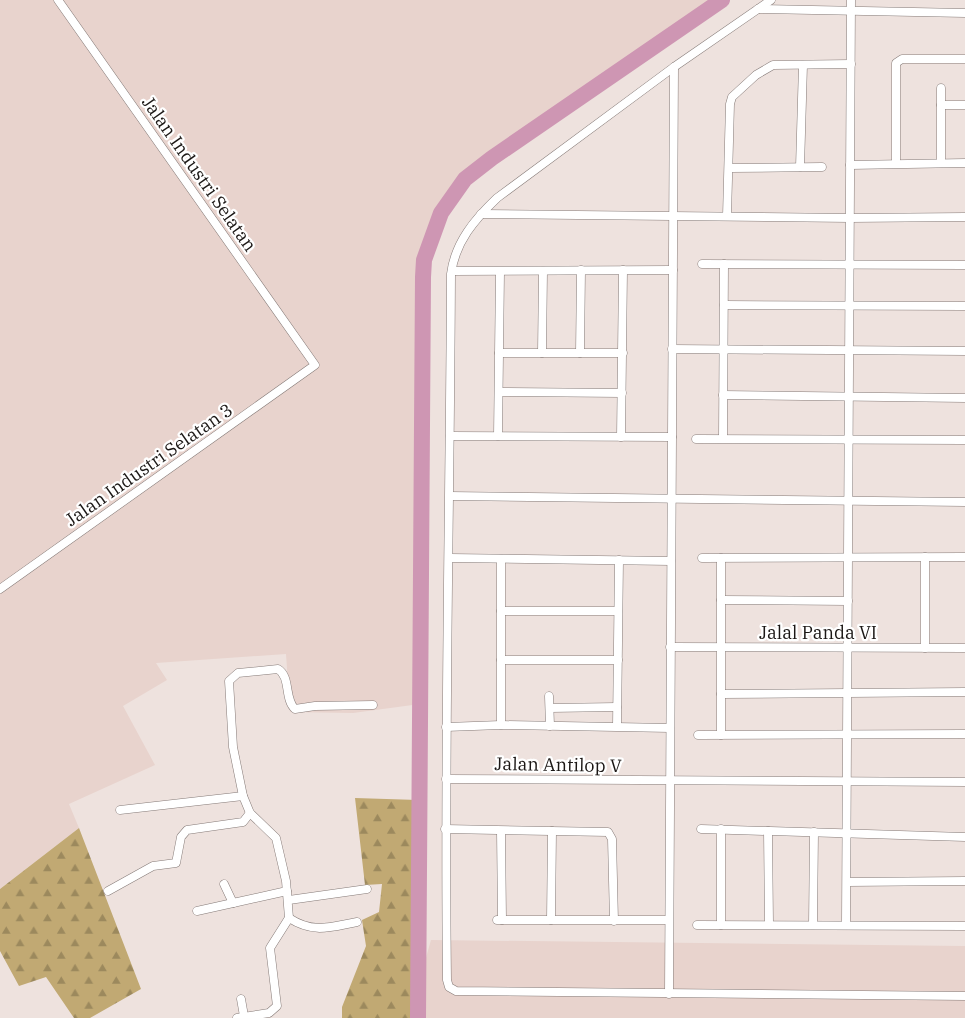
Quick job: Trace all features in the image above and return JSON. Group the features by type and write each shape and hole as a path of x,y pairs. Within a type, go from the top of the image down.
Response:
{"street":[{"name":"Jalan Industri Selatan","path":"58,0 315,365"},
{"path":"771,0 674,67 497,198 481,214 464,236 452,270 450,558 445,829 447,980 452,989 456,991 669,994 849,993 965,996"},
{"path":"846,925 851,0"},
{"path":"758,9 965,13"},
{"path":"896,163 896,63 902,59 965,59"},
{"path":"727,216 730,168 730,104 732,97 766,68 773,65 851,64"},
{"path":"800,168 802,65"},
{"path":"669,994 674,67"},
{"path":"940,163 941,88"},
{"path":"941,104 965,105"},
{"path":"850,165 965,163"},
{"path":"730,168 822,167"},
{"path":"481,214 674,217 965,217"},
{"path":"702,264 965,265"},
{"path":"723,438 724,264"},
{"path":"452,270 500,272 543,270 673,270"},
{"path":"542,353 543,270"},
{"path":"580,353 582,270"},
{"path":"621,437 623,270"},
{"path":"498,436 500,272"},
{"path":"724,305 965,306"},
{"path":"672,349 965,351"},
{"path":"499,353 622,352"},
{"name":"Jalan Industri Selatan 3","path":"0,589 315,365"},
{"path":"499,392 622,393"},
{"path":"723,395 965,398"},
{"path":"450,436 672,437"},
{"path":"696,439 965,440"},
{"path":"450,496 965,502"},
{"path":"925,557 925,648"},
{"path":"702,558 965,557"},
{"path":"450,558 671,561"},
{"path":"720,735 721,558"},
{"path":"501,559 501,725"},
{"path":"616,726 619,560"},
{"path":"721,600 848,601"},
{"path":"501,611 618,611"},
{"name":"Jalal Panda VI","path":"670,647 965,648"},
{"path":"501,660 618,660"},
{"path":"241,999 241,1017 269,1016 274,1010 277,1001 270,948 289,918 289,900 281,849 276,838 250,813 243,796 233,746 228,696 230,678 238,673 278,669 284,675 293,708 373,705"},
{"path":"721,694 965,692"},
{"path":"549,696 550,726"},
{"path":"550,708 617,707"},
{"path":"446,727 501,725 670,728"},
{"path":"698,735 965,734"},
{"name":"Jalan Antilop V","path":"446,779 965,782"},
{"path":"120,810 243,796"},
{"path":"108,890 153,866 176,863 181,837 187,830 243,822 250,813"},
{"path":"445,829 605,831 611,835 614,921"},
{"path":"701,829 965,836"},
{"path":"721,829 721,925"},
{"path":"501,831 499,920 668,920"},
{"path":"551,920 552,831"},
{"path":"768,831 769,924"},
{"path":"813,925 814,832"},
{"path":"847,882 965,881"},
{"path":"224,884 233,903"},
{"path":"289,900 367,889"},
{"path":"197,911 287,891"},
{"path":"289,918 302,926 322,929 357,922"},
{"path":"697,924 965,926"}],"shaded area":[{"path":"0,0 722,0 465,179 441,213 424,268 420,704 353,713 290,712 286,654 156,663 167,680 123,706 155,765 69,804 79,828 0,889"},
{"path":"431,940 965,946 965,1018 418,1018 418,986"}],"green space":[{"path":"355,798 418,800 418,1018 342,1018 342,1007 366,946 362,920 379,912 382,884 365,885"},
{"path":"79,828 141,989 90,1018 74,1018 46,977 19,986 0,951 0,889"}],"waterway":[{"path":"418,1018 424,260 441,213 465,179 492,158 722,0"}]}
